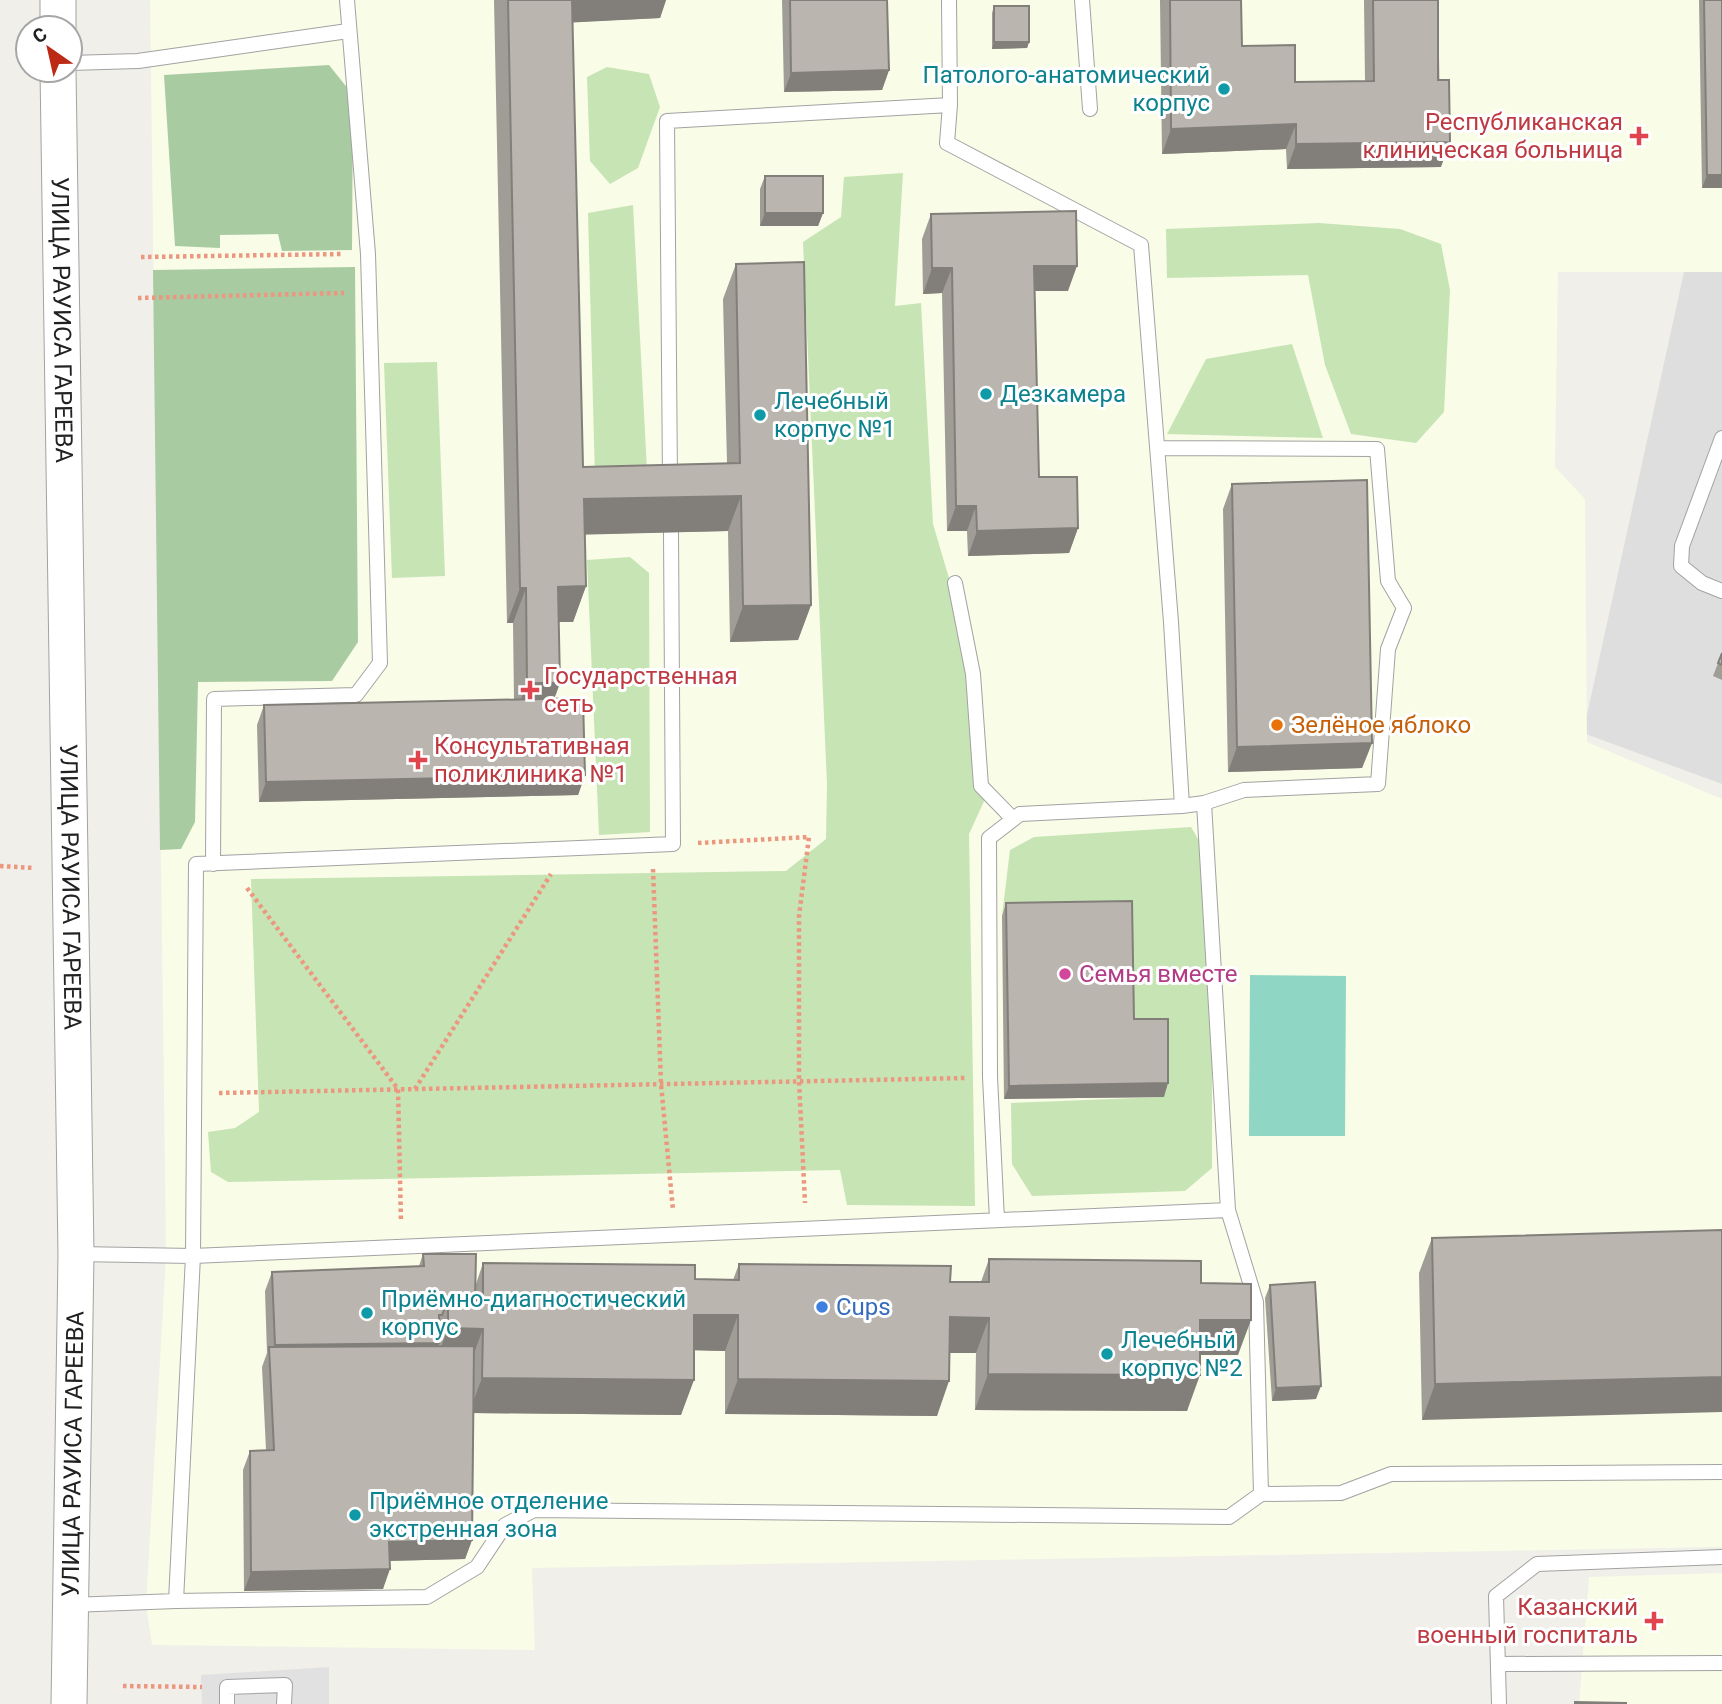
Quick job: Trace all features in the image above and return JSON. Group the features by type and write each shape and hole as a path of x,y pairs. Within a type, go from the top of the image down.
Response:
{"street":[{"name":"УЛИЦА РАУИСА ГАРЕЕВА","path":"58,84 76,1254 69,1704"}],"lane":[{"path":"213,864 214,699 356,695 380,663 368,254 347,0"},
{"path":"949,0 950,105 947,143 1141,245 1181,806"},
{"path":"1082,0 1090,109"},
{"path":"84,63 138,61 348,31"},
{"path":"670,500 667,121 950,105"},
{"path":"1722,438 1682,546 1681,566 1702,583 1722,591"},
{"path":"997,1220 990,1077 989,838 1020,814 1181,806 1204,803 1244,790 1378,784 1388,649 1404,608 1388,581 1377,449 1157,448"},
{"path":"176,1601 193,1256 196,864 673,844 671,532"},
{"path":"955,583 973,674 981,786 1013,819"},
{"path":"1204,803 1228,1210 1256,1302 1261,1494"},
{"path":"76,1254 193,1256 1228,1210"},
{"path":"71,1605 426,1597 477,1567 505,1525 534,1510 1229,1517 1261,1494 1341,1493 1391,1474 1722,1472"},
{"path":"1499,1704 1496,1597 1537,1564 1722,1557"},
{"path":"1498,1664 1722,1663"},
{"path":"227,1704 227,1687 285,1685 285,1704"}],"path":[{"path":"141,257 368,254"},
{"path":"138,298 369,292"},
{"path":"673,844 809,837 799,916 799,1081 806,1229"},
{"path":"652,845 661,1084 675,1235"},
{"path":"414,1090 567,849"},
{"path":"229,863 398,1089 402,1247"},
{"path":"194,1093 990,1077"},
{"path":"123,1686 227,1687"}],"shaded area":[{"path":"150,0 1722,0 1722,272 1558,272 1555,467 1585,499 1587,742 1722,799 1722,1547 532,1568 535,1650 152,1645 146,1605 166,1255"},
{"path":"1684,272 1722,272 1722,784 1583,733"},
{"name":"Казанский военный госпиталь","path":"1722,1573 1722,1704 1579,1704 1589,1577"},
{"path":"329,1667 329,1704 202,1704 201,1675"}],"green space":[{"path":"329,65 353,95 352,250 282,251 278,234 220,235 220,248 175,246 164,75"},
{"path":"607,67 649,74 660,107 638,168 610,184 590,161 587,77"},
{"path":"903,173 895,306 921,303 933,524 982,690 986,797 969,834 975,1206 847,1205 840,1170 228,1182 211,1172 208,1132 235,1128 259,1112 251,879 786,871 826,839 827,784 803,242 841,217 844,177"},
{"path":"633,205 647,470 595,479 588,213"},
{"path":"1319,223 1400,229 1441,244 1450,290 1444,412 1416,443 1351,434 1325,365 1308,275 1167,278 1166,229"},
{"path":"355,267 358,642 332,681 198,682 195,822 181,849 160,850 153,270"},
{"path":"1292,344 1323,438 1167,434 1206,359"},
{"path":"437,362 445,576 392,578 384,363"},
{"path":"630,557 649,573 650,832 599,835 587,560"},
{"path":"1191,827 1212,863 1212,1168 1185,1191 1032,1196 1012,1164 1011,1103 1163,1097 1129,1032 1002,916 1010,850 1034,837"},
{"path":"1250,975 1346,976 1345,1136 1249,1136"}],"building":[{"name":"Лечебный корпус №1","path":"508,0 572,0 583,467 740,463 736,264 804,262 811,605 743,606 741,496 584,499 586,586 558,587 560,683 527,683 526,588 520,588"},
{"path":"790,0 887,0 889,70 791,73"},
{"path":"1170,0 1241,0 1242,46 1295,45 1295,82 1374,81 1373,0 1438,0 1438,80 1449,80 1450,142 1296,144 1296,124 1171,129"},
{"path":"1704,0 1722,0 1722,175 1707,175"},
{"path":"994,6 1029,6 1029,42 994,42"},
{"path":"765,176 823,176 823,213 765,213"},
{"name":"Дезкамера","path":"1076,211 1077,266 1034,266 1039,477 1077,477 1078,528 977,531 976,506 956,506 952,268 932,268 931,214"},
{"path":"1367,480 1372,743 1237,747 1232,484"},
{"name":"Консультативная поликлиника №1","path":"583,698 585,775 266,782 264,705"},
{"name":"Семья вместе","path":"1132,901 1134,1019 1168,1019 1168,1083 1009,1086 1006,903"},
{"path":"1722,1230 1722,1377 1435,1384 1432,1238"},
{"name":"Приёмно-диагностический корпус","path":"423,1254 476,1254 475,1300 448,1300 442,1315 439,1315 439,1343 275,1345 272,1272 424,1266"},
{"name":"Лечебный корпус №2","path":"989,1259 1201,1261 1201,1283 1251,1284 1251,1320 1200,1320 1200,1375 988,1374 989,1318 950,1317 949,1381 738,1379 738,1315 694,1315 694,1380 482,1378 483,1329 448,1328 448,1300 483,1300 483,1263 695,1265 695,1279 739,1280 739,1264 951,1266 950,1282 989,1282"},
{"path":"1315,1282 1321,1386 1276,1388 1270,1285"},
{"name":"Приёмное отделение экстренная зона","path":"474,1346 472,1540 389,1542 390,1569 251,1572 250,1451 274,1450 269,1347"},
{"path":"1575,1702 1627,1703 1575,1704"}],"place":[{"name":"Патолого-анатомический корпус","path":"1224,89"},
{"name":"Республиканская клиническая больница","path":"1639,136"},
{"name":"Дезкамера","path":"986,394"},
{"name":"Лечебный корпус №1","path":"760,415"},
{"name":"Государственная сеть","path":"530,690"},
{"name":"Зелёное яблоко","path":"1277,725"},
{"name":"Консультативная поликлиника №1","path":"418,760"},
{"name":"Семья вместе","path":"1065,974"},
{"name":"Cups","path":"822,1307"},
{"name":"Приёмно-диагностический корпус","path":"367,1313"},
{"name":"Лечебный корпус №2","path":"1107,1354"},
{"name":"Приёмное отделение экстренная зона","path":"355,1515"},
{"name":"Казанский военный госпиталь","path":"1654,1621"}]}
